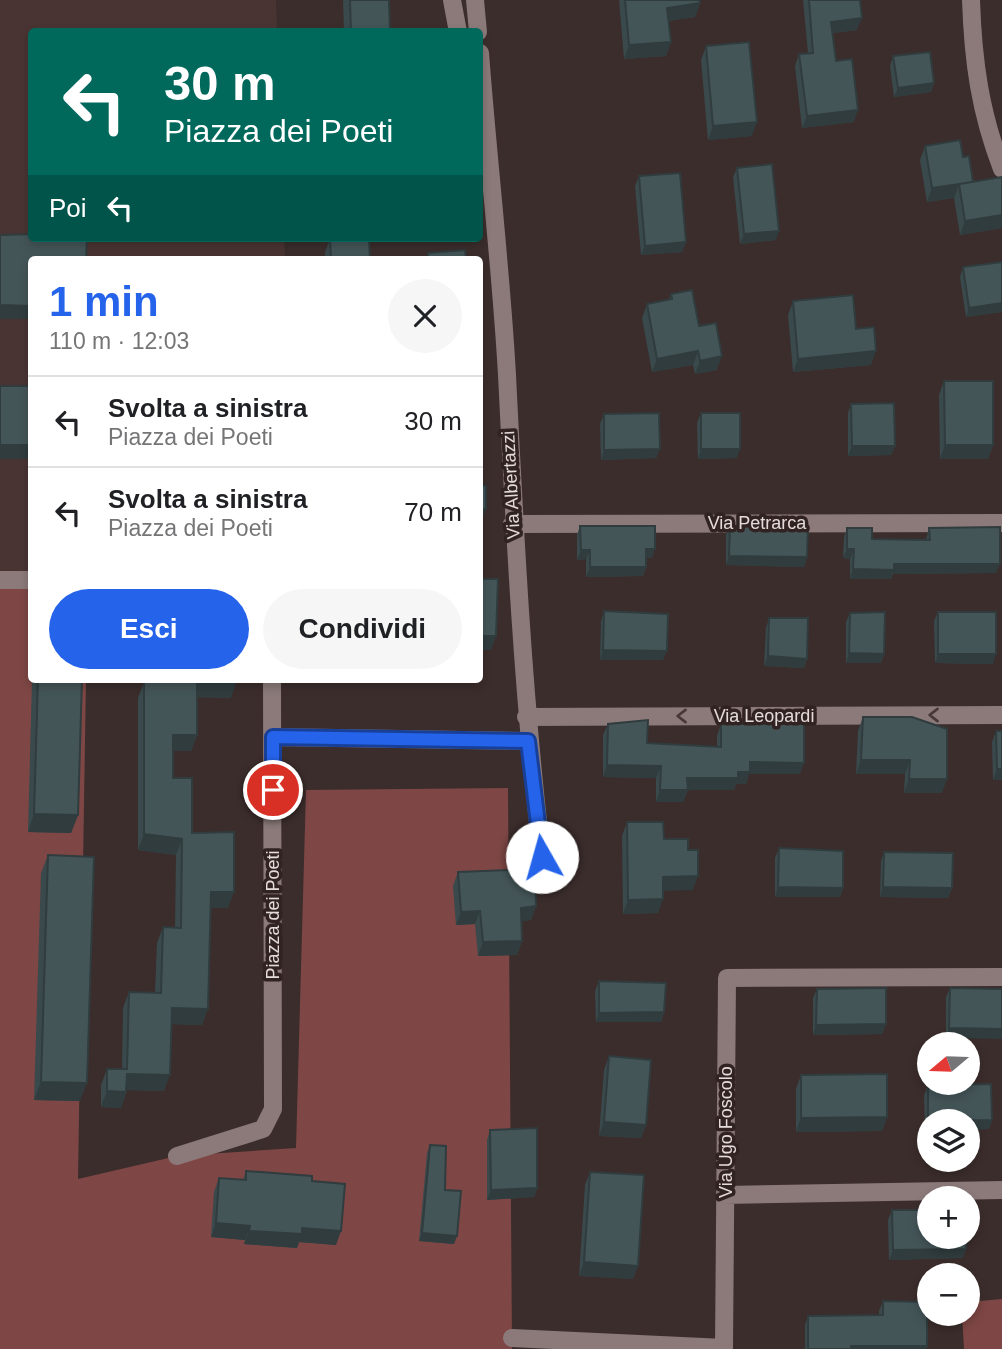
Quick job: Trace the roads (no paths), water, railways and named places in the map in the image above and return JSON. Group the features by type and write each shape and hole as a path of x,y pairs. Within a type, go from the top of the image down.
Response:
{"street":[{"path":"452,0 457,28"},
{"path":"475,0 478,28"},
{"path":"971,0 976,83 990,139 1002,169"},
{"name":"Via Albertazzi","path":"483,117 507,373 512,524 526,717 542,857"},
{"name":"Via Petrarca","path":"512,524 1002,523"},
{"path":"0,580 28,580"},
{"name":"Piazza dei Poeti","path":"177,1156 263,1129 273,1109 272,683"},
{"name":"Via Leopardi","path":"526,717 1002,715"},
{"path":"273,737 528,741"},
{"name":"Via Ugo Foscolo","path":"512,1338 724,1348 727,978 1002,977"},
{"path":"726,1195 1002,1190"}]}
